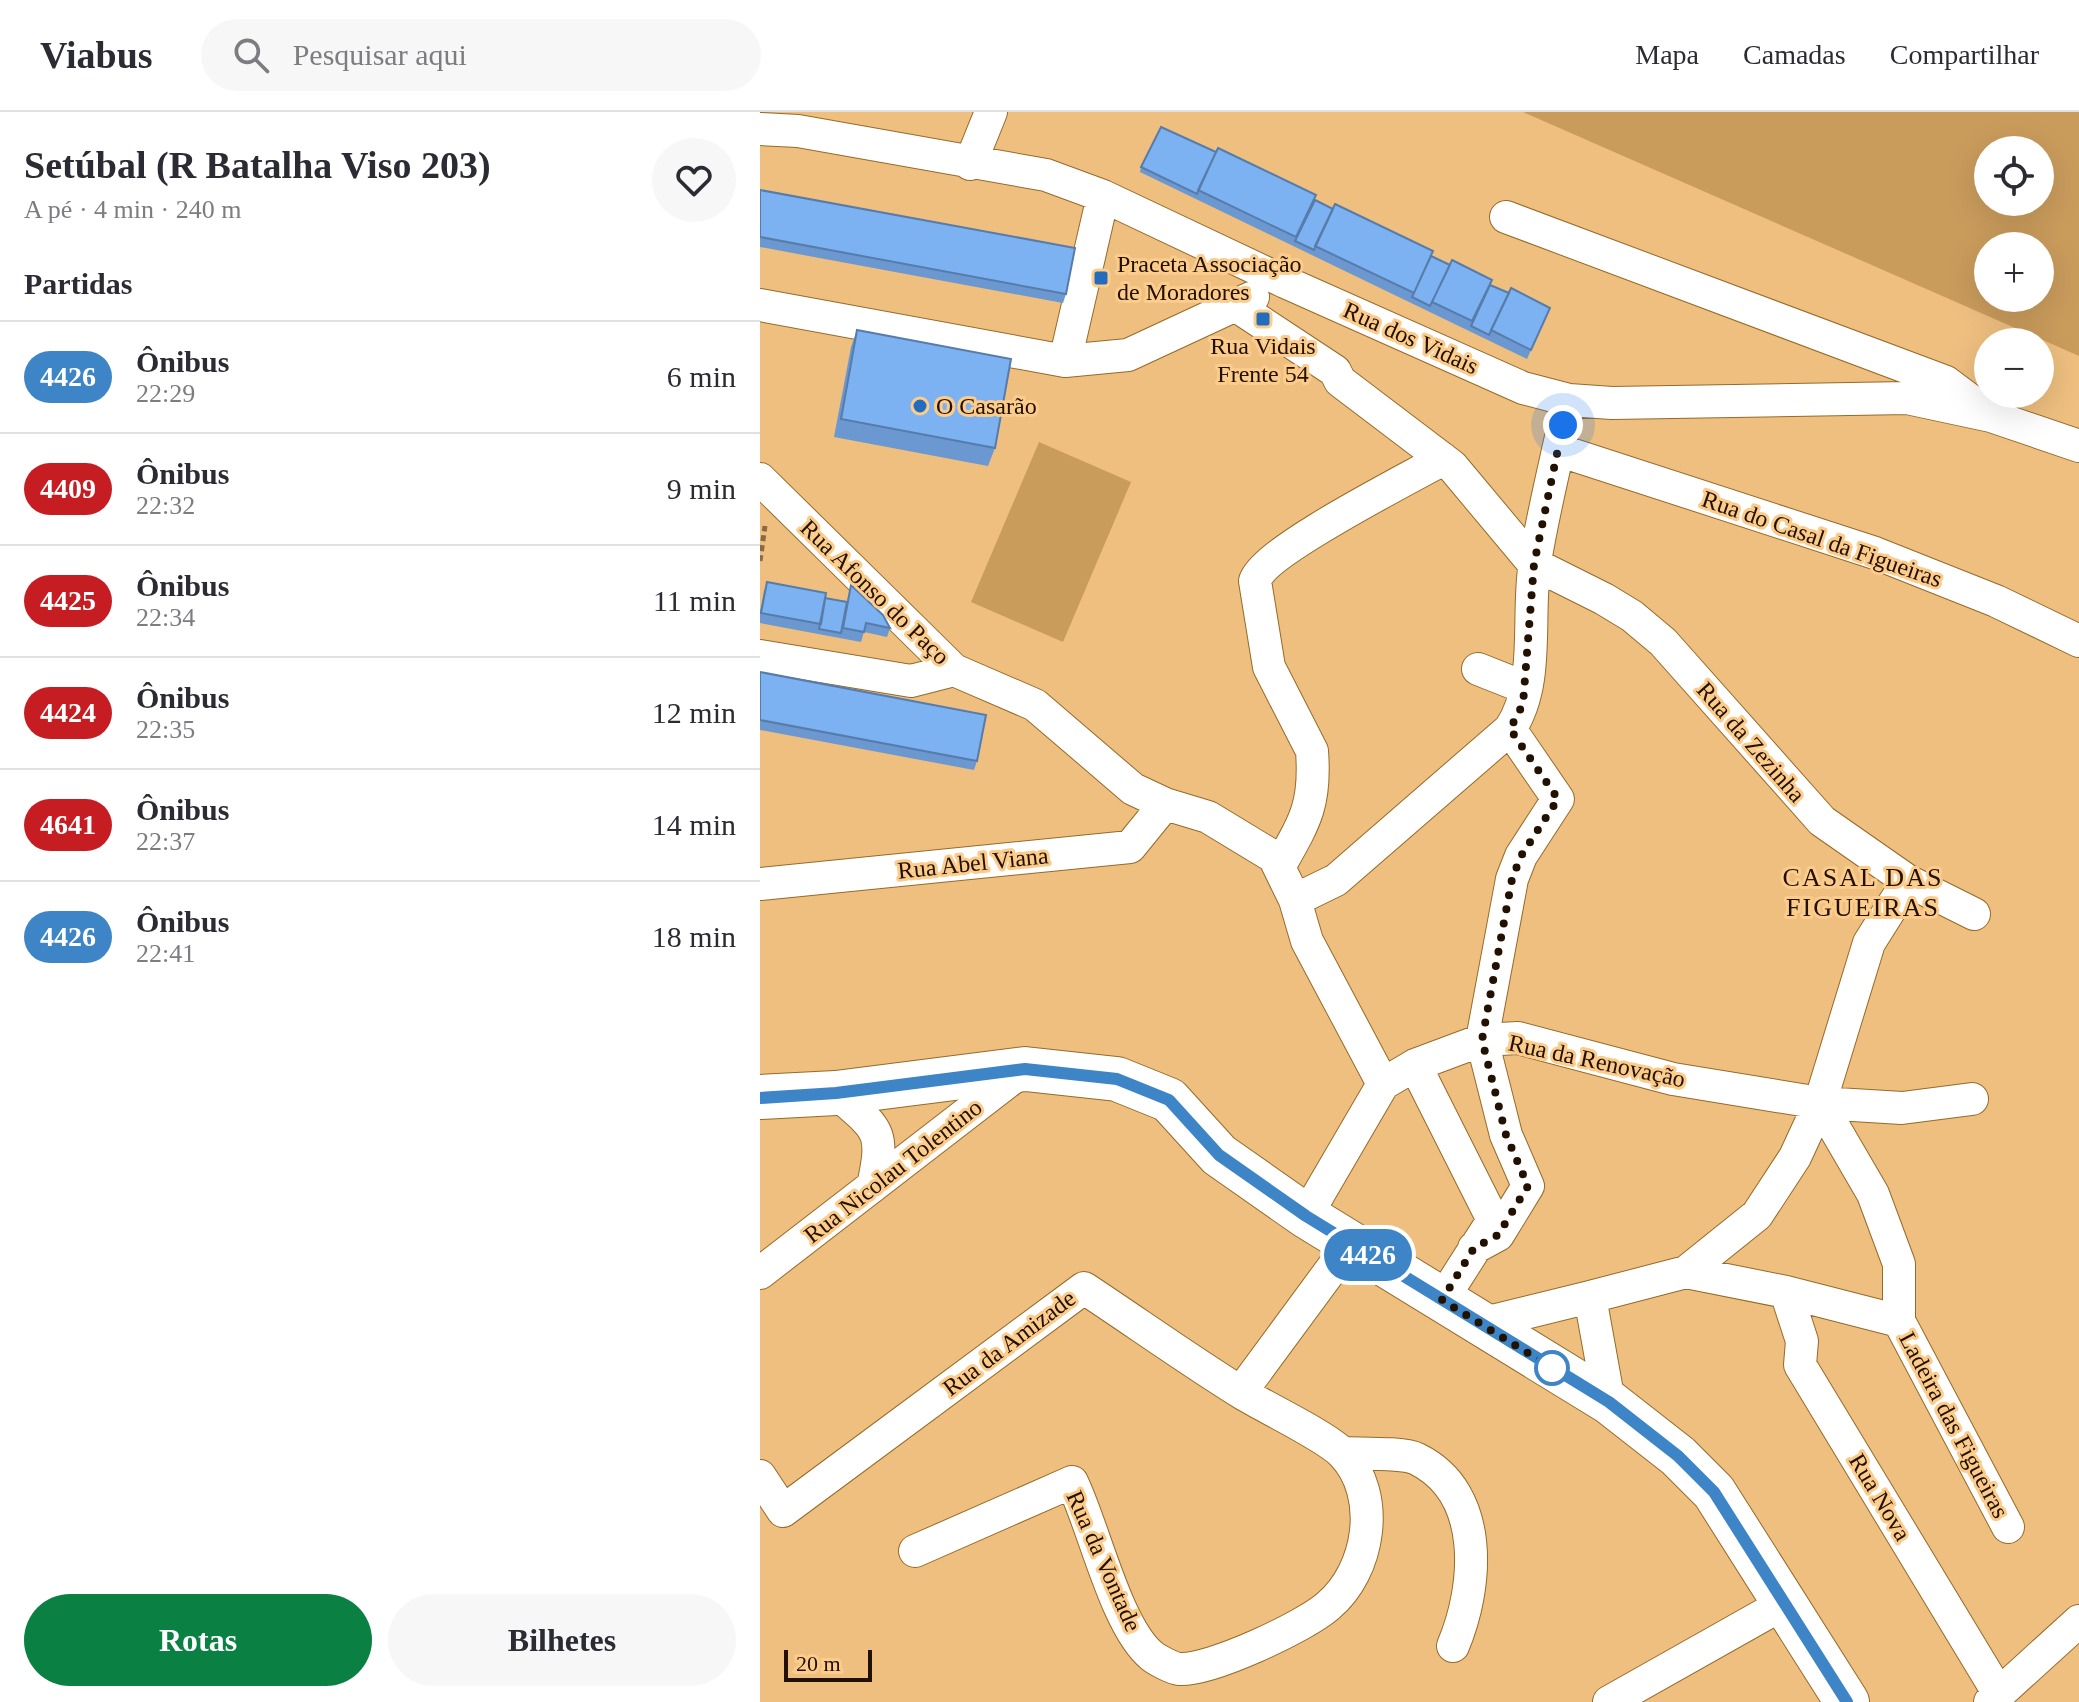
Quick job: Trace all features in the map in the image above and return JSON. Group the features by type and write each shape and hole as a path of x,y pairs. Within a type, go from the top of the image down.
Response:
{"street":[{"path":"970,164 991,112"},
{"name":"Rua dos Vidais","path":"760,129 804,122 970,164 1046,175 1103,196 1285,282 1523,388 1569,400 1612,403 1907,398 1991,416 2079,446"},
{"path":"1065,361 1103,196"},
{"name":"Rua dos Vidais","path":"1506,217 1946,382 1991,416"},
{"path":"760,305 1065,361 1128,355 1285,282"},
{"path":"1235,305 1335,371 1340,381 1443,459 1534,564"},
{"path":"1295,900 1336,880 1510,729 1518,717 1526,688 1534,564 1569,400"},
{"name":"Rua do Casal da Figueiras","path":"1558,450 1875,553 1996,601 2079,641"},
{"path":"1279,867 1308,815 1312,801 1313,762 1312,751 1269,667 1255,581 1258,572 1294,544 1443,459"},
{"name":"Rua Afonso do Paço","path":"763,485 954,670 1035,705 1133,789 1165,804 1208,817 1274,857 1295,900 1307,941 1383,1084"},
{"name":"Rua da Zezinha","path":"1534,564 1632,616 1663,642 1822,821 1908,881 1974,914"},
{"path":"760,656 911,681 954,670"},
{"path":"1478,669 1526,688"},
{"path":"1474,1248 1498,1235 1528,1186 1506,1135 1482,1040 1512,879 1521,856 1558,799 1510,729"},
{"name":"Rua Abel Viana","path":"760,884 1130,847 1165,804"},
{"path":"1480,1324 1686,1272 1757,1215 1795,1157 1820,1103 1869,943 1908,881"},
{"name":"Rua da Renovação","path":"1306,1216 1383,1084 1415,1065 1482,1040 1518,1038 1673,1079 1820,1103 1916,1108 1972,1099"},
{"path":"1415,1065 1493,1220 1442,1300"},
{"path":"760,1097 836,1093 1025,1069 1117,1079 1169,1100 1219,1155 1306,1216 1609,1402 1678,1456 1714,1492 1847,1702"},
{"name":"Rua Nicolau Tolentino","path":"760,1273 1025,1069"},
{"path":"836,1093 869,1121 881,1146 873,1186"},
{"name":"Ladeira das Figueiras","path":"1820,1103 1873,1194 1899,1264 1899,1321 2008,1527"},
{"path":"1350,1244 1241,1392 1343,1453 1415,1457 1446,1482 1469,1526 1472,1568 1465,1617 1453,1646"},
{"path":"1686,1272 1786,1292 1899,1321"},
{"name":"Rua da Amizade","path":"760,1476 783,1511 1084,1288 1241,1392"},
{"name":"Rua Nova","path":"1786,1292 1802,1341 1800,1365 1995,1698"},
{"path":"1590,1297 1609,1402"},
{"name":"Rua da Vontade","path":"915,1551 1072,1482 1088,1515 1126,1622 1152,1656 1178,1669 1209,1663 1278,1637 1329,1606 1354,1574 1369,1521 1362,1486 1343,1453"},
{"path":"1609,1702 1783,1604"},
{"path":"1995,1698 2079,1621"}],"shaded area":[{"path":"1523,112 2079,112 2079,356 2054,345 2054,328 2015,328 1979,312 2054,312 2054,232 1974,232 1974,310"},
{"path":"1039,442 1131,482 1063,642 971,602"}],"building":[{"path":"1161,127 1216,152 1197,194 1141,167"},
{"path":"1218,148 1316,195 1296,237 1198,190"},
{"path":"760,190 1075,248 1066,294 760,237"},
{"path":"1315,200 1333,209 1314,250 1295,241"},
{"path":"1335,204 1433,251 1414,293 1315,246"},
{"path":"1431,256 1450,265 1430,306 1412,297"},
{"path":"1452,260 1492,280 1472,321 1432,302"},
{"path":"1490,285 1509,293 1489,335 1471,326"},
{"path":"1511,288 1550,308 1531,350 1491,330"},
{"name":"O Casarão","path":"857,330 1011,359 995,448 841,419"},
{"path":"767,582 826,593 821,624 761,613"},
{"path":"851,585 883,615 890,628 866,623 864,632 843,628"},
{"path":"825,598 847,602 841,633 819,629"},
{"path":"760,672 986,715 977,761 760,720"}],"bus line":[{"name":"4426","path":"760,1098 836,1093 1025,1069 1117,1079 1169,1100 1219,1155 1306,1216 1609,1402 1678,1456 1714,1492 1847,1702"}],"place":[{"name":"Praceta Associação de Moradores","path":"1101,278"},
{"name":"Rua Vidais Frente 54","path":"1263,319"},
{"name":"O Casarão","path":"920,406"}],"district":[{"name":"CASAL DAS FIGUEIRAS","path":"1863,892"}],"route":[{"path":"1552,1368 1442,1300 1474,1248 1498,1235 1528,1186 1506,1135 1482,1040 1512,879 1521,856 1558,799 1510,729 1518,717 1526,688 1534,564 1563,425"}]}
